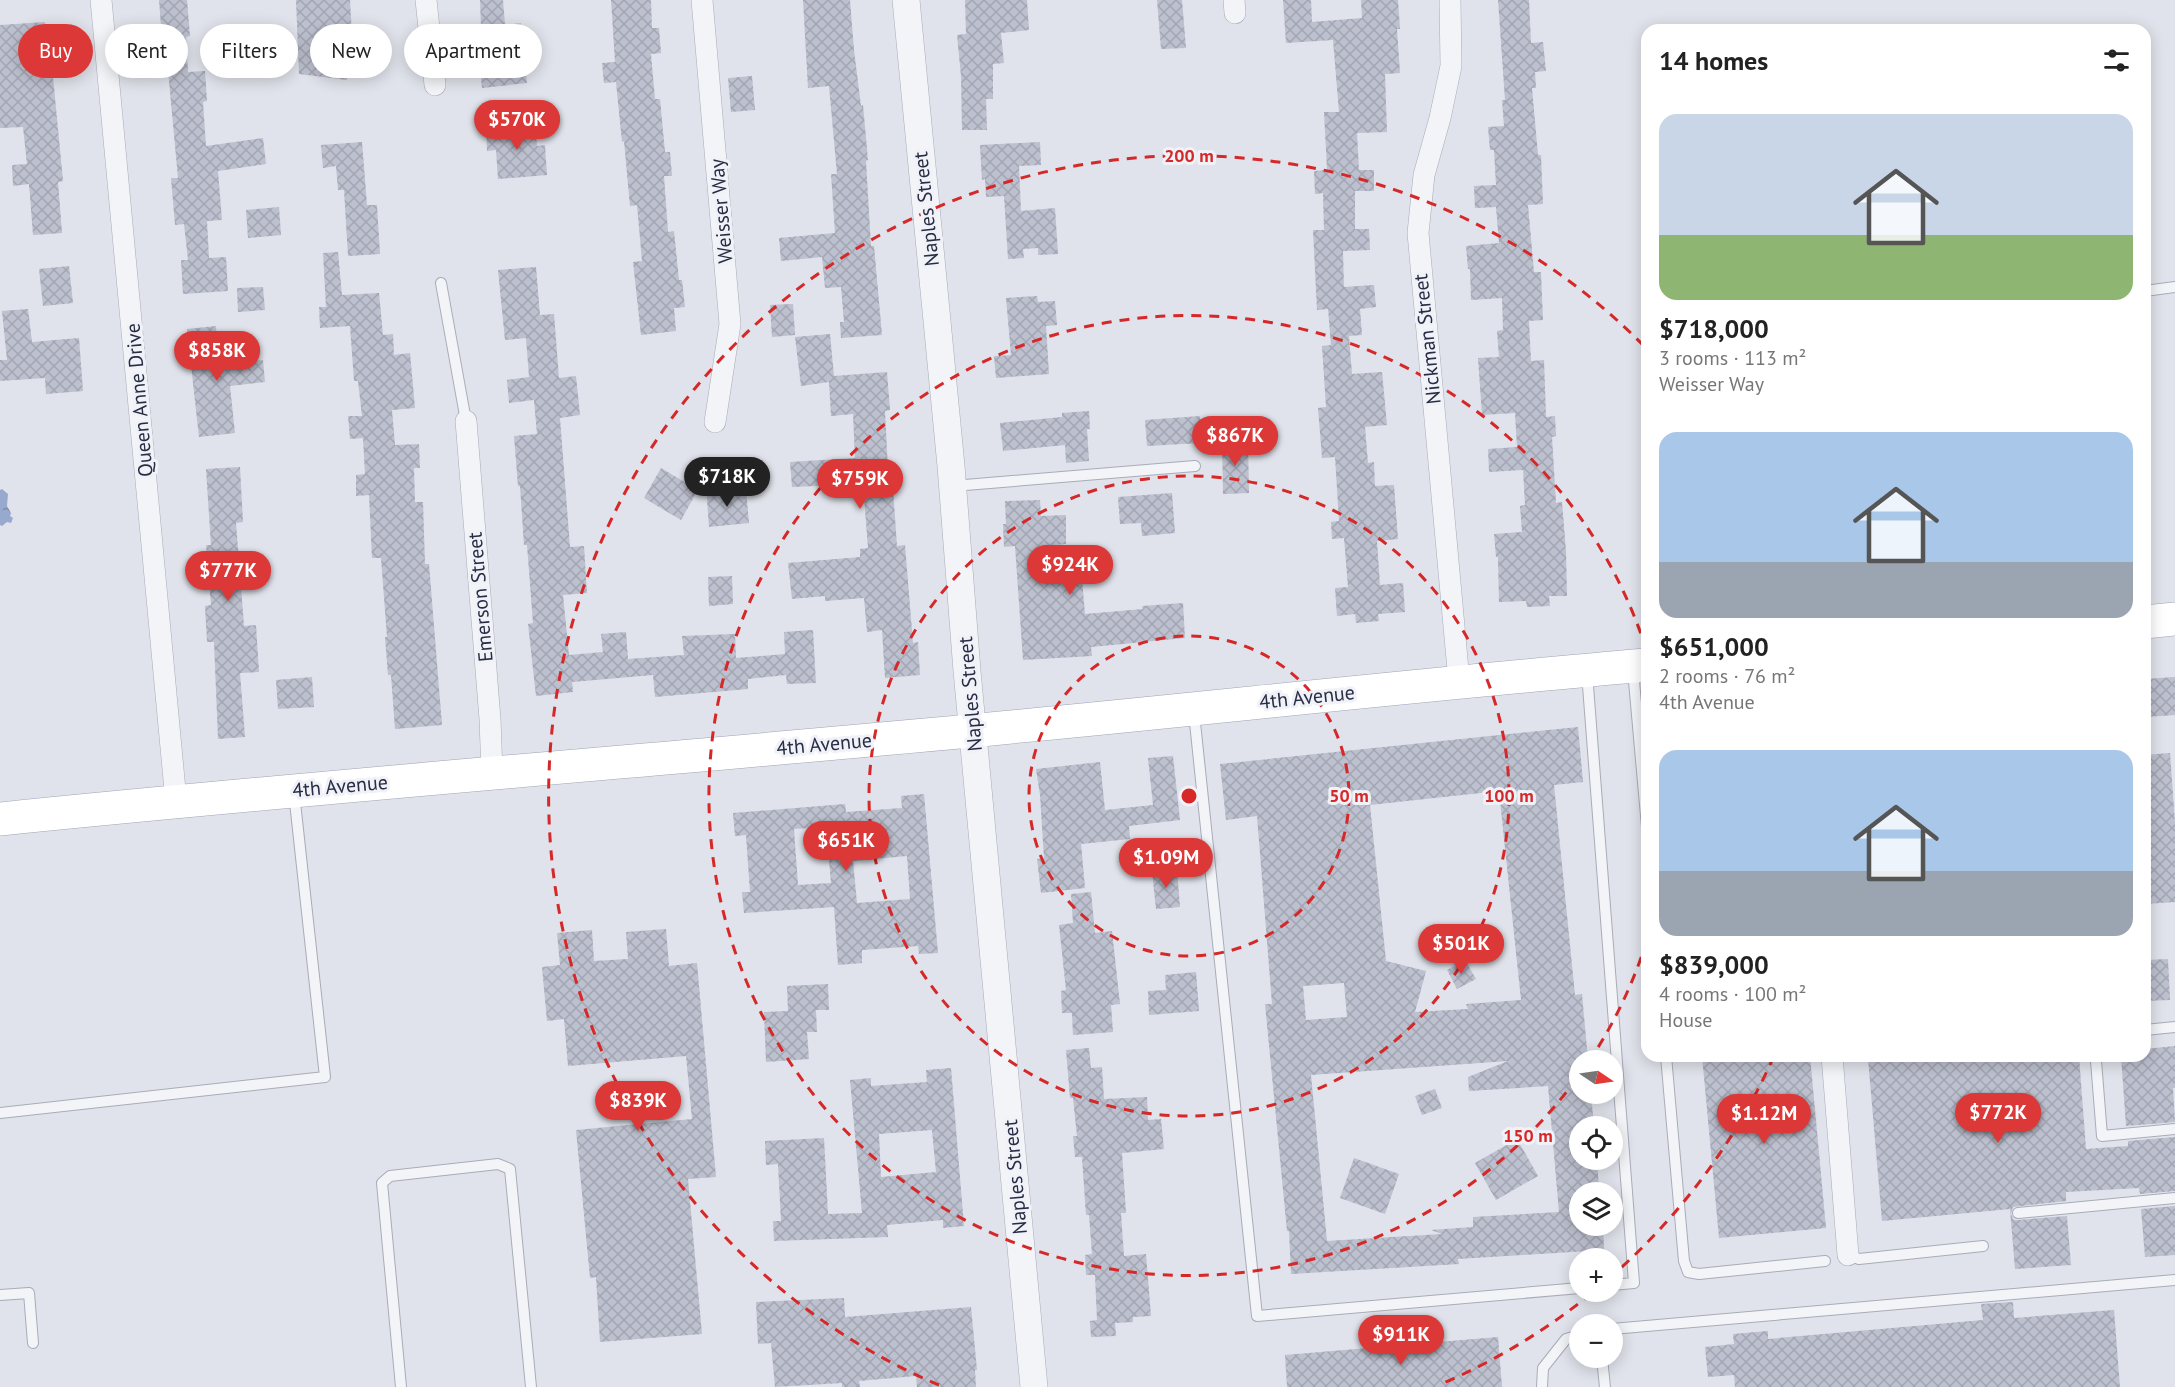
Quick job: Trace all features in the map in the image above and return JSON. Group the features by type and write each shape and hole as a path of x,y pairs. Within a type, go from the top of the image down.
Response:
{"main road":[{"path":"2151,621 2175,619"},
{"name":"4th Avenue","path":"0,819 294,790 973,730 1459,681 1640,666"}],"street":[{"name":"Queen Anne Drive","path":"101,0 176,801"},
{"path":"426,0 435,86"},
{"name":"Weisser Way","path":"702,0 730,324 715,422"},
{"name":"Naples Street","path":"906,0 953,486 973,730 1034,1387"},
{"name":"Nickman Street","path":"1450,0 1451,66 1424,175 1418,233 1459,681"},
{"name":"Emerson Street","path":"466,421 490,719 492,773"},
{"path":"1832,1062 1848,1255"}],"lane":[{"path":"441,283 466,421"},
{"path":"2151,290 2175,287"},
{"path":"953,486 1195,466"},
{"path":"1640,666 1641,689"},
{"path":"1587,670 1635,1283 1623,1284"},
{"path":"1193,709 1257,1316 1569,1289"},
{"path":"0,1113 325,1077 294,790"},
{"path":"2151,1029 2175,1027"},
{"path":"1667,1062 1684,1261 1688,1272 1699,1274 1825,1261"},
{"path":"2097,1062 2102,1136 2175,1129"},
{"path":"401,1387 382,1183 390,1176 498,1164 510,1169 531,1387"},
{"path":"2018,1213 2175,1198"},
{"path":"1848,1255 1859,1259 1983,1246"},
{"path":"1623,1328 2175,1280"},
{"path":"0,1295 28,1293 33,1343"},
{"path":"1542,1387 1543,1368 1569,1338"},
{"path":"1603,1368 1605,1387"}],"water":[{"path":"0,490 8,494 7,506 13,518 11,523 7,522 2,526 0,525"}],"building":[{"path":"159,0 187,0 190,36 188,36 188,24 161,24"},
{"path":"296,0 350,0 351,24 310,24 310,75 299,74"},
{"path":"480,0 503,0 505,24 481,24"},
{"path":"611,0 651,0 652,28 659,28 661,53 651,54 655,99 660,99 665,152 670,152 672,176 664,176 668,232 674,231 679,280 682,280 685,307 674,308 676,331 641,335 633,262 642,261 637,205 630,206 616,82 604,83 602,63 615,62"},
{"path":"803,0 850,0 861,106 863,105 868,160 866,161 871,246 874,246 882,335 841,338 840,322 844,322 841,287 825,288 822,257 781,261 779,238 835,233 831,174 837,174 829,86 808,88"},
{"path":"965,0 1027,0 1029,30 1001,33 1004,63 993,64 993,99 986,99 987,130 962,130 961,76 957,35 966,34"},
{"path":"1157,0 1182,0 1186,48 1161,49"},
{"path":"1283,0 1311,0 1312,22 1362,18 1361,0 1398,0 1400,73 1385,74 1387,132 1357,133 1359,170 1374,170 1374,191 1355,191 1355,229 1369,229 1370,250 1343,251 1344,287 1374,285 1376,307 1360,309 1362,335 1349,336 1352,374 1382,372 1387,425 1365,427 1368,463 1374,462 1375,486 1394,485 1398,539 1377,541 1380,585 1403,583 1405,612 1378,614 1379,621 1356,623 1355,614 1337,616 1335,588 1348,587 1344,538 1332,539 1331,522 1339,521 1335,457 1322,458 1318,408 1326,407 1322,346 1331,345 1328,309 1317,310 1313,230 1324,230 1323,193 1315,194 1314,171 1327,170 1324,112 1339,112 1333,40 1286,43"},
{"path":"1498,0 1529,0 1531,43 1543,42 1546,71 1535,72 1536,88 1532,88 1538,155 1541,155 1543,204 1528,205 1534,272 1541,272 1543,320 1529,321 1531,361 1544,360 1546,417 1555,416 1556,436 1552,437 1556,503 1562,502 1566,551 1567,596 1549,596 1550,606 1527,607 1526,601 1499,602 1498,557 1496,557 1494,534 1522,532 1520,506 1525,505 1523,470 1489,472 1488,449 1517,447 1515,413 1482,415 1478,358 1499,357 1497,331 1503,330 1502,298 1471,300 1470,269 1468,269 1466,246 1499,243 1496,207 1475,208 1474,186 1496,185 1494,150 1490,150 1488,127 1504,126 1502,100 1505,100"},
{"path":"45,22 45,24 18,24 18,78 53,78 63,181 58,182 62,233 33,235 29,184 13,186 12,165 27,164 23,127 0,128 0,25"},
{"path":"200,71 200,78 205,78 207,101 203,102 206,146 263,138 266,164 218,171 222,220 207,221 209,258 226,257 228,291 183,294 181,260 188,260 184,224 175,225 171,178 178,178 169,78 188,78 188,72"},
{"path":"752,76 755,110 731,112 728,78"},
{"path":"481,78 526,78 527,83 482,88"},
{"path":"535,123 537,146 545,145 547,175 498,179 496,150 487,151 486,126"},
{"path":"362,142 367,205 377,205 380,254 348,256 344,190 338,190 336,166 323,168 321,145"},
{"path":"1040,142 1041,165 1019,166 1021,211 1055,208 1058,254 1038,255 1038,248 1023,249 1024,258 1008,259 1004,196 986,197 985,179 982,180 980,145"},
{"path":"279,207 281,235 248,238 246,210"},
{"path":"338,252 342,295 379,293 383,335 393,334 394,355 410,353 415,408 392,410 395,445 419,444 420,468 414,468 415,502 423,502 425,564 429,564 442,725 395,729 391,675 388,675 381,558 372,558 369,495 356,496 356,475 365,474 363,438 350,439 348,416 362,416 358,381 354,381 350,326 320,328 319,307 326,307 323,253"},
{"path":"69,266 73,303 43,306 39,269"},
{"path":"536,267 540,315 554,314 559,378 576,376 580,415 560,418 570,547 584,546 587,593 563,595 569,655 603,652 601,634 626,632 628,659 684,655 682,636 735,634 736,658 785,654 784,632 813,630 816,683 787,684 786,675 748,679 748,689 655,697 653,675 572,682 573,692 536,696 528,624 533,623 527,545 524,545 514,436 537,434 534,400 509,403 507,380 529,377 526,338 505,340 498,270"},
{"path":"263,287 265,310 238,312 237,288"},
{"path":"1037,296 1038,302 1055,301 1057,325 1046,326 1049,374 996,378 994,356 1011,355 1006,298"},
{"path":"793,304 795,335 772,337 770,305"},
{"path":"28,309 32,342 79,338 83,391 46,394 45,378 0,381 0,360 7,360 2,311"},
{"path":"216,326 219,364 263,360 265,382 230,386 235,433 199,437 187,329"},
{"path":"830,334 834,376 887,372 890,410 885,411 889,490 893,489 897,546 905,545 913,643 918,642 920,675 885,678 882,630 867,632 864,598 825,601 825,596 792,599 788,563 860,557 860,549 868,548 863,484 792,487 790,462 855,458 853,414 831,416 829,382 801,386 795,337"},
{"path":"1089,411 1090,429 1087,429 1089,461 1066,463 1065,445 1003,451 1000,423 1062,417 1062,413"},
{"path":"1200,416 1201,443 1147,446 1145,420"},
{"path":"1248,440 1249,493 1223,494 1222,441"},
{"path":"240,467 243,522 236,523 244,626 256,625 259,672 240,673 245,737 218,739 214,642 207,642 205,606 211,605 206,545 211,545 206,469"},
{"path":"661,468 698,490 681,520 644,498"},
{"path":"706,485 719,492 746,490 749,523 709,527"},
{"path":"1172,493 1175,533 1142,536 1141,523 1120,524 1118,497"},
{"path":"1040,500 1041,516 1066,515 1066,544 1055,545 1058,581 1082,579 1085,614 1183,603 1185,638 1091,647 1092,656 1023,660 1015,546 1004,547 1005,501"},
{"path":"732,576 733,604 709,606 708,577"},
{"path":"312,677 314,707 278,709 276,680"},
{"path":"2175,677 2175,715 2151,717 2151,679"},
{"path":"1578,727 1583,782 1554,785 1575,995 1582,994 1587,1050 1569,1050 1569,1104 1592,1104 1593,1116 1569,1116 1569,1170 1598,1170 1599,1182 1569,1182 1569,1236 1603,1236 1604,1248 1569,1248 1569,1252 1458,1259 1459,1264 1291,1274 1289,1231 1287,1231 1265,1004 1272,1004 1257,816 1226,820 1220,764","holes":["1499,791 1521,1000 1466,1004 1468,1009 1415,1012 1426,971 1386,961 1370,805","1344,983 1347,1017 1306,1020 1303,986","1508,1061 1468,1077 1469,1091 1548,1086 1559,1212 1473,1217 1473,1227 1431,1230 1442,1234 1327,1241 1311,1075"]},
{"path":"2170,753 2175,823 2175,902 2151,904 2151,755"},
{"path":"1173,756 1180,820 1129,826 1130,839 1081,844 1085,888 1041,893 1037,859 1044,858 1036,769 1100,762 1105,810 1153,805 1148,758"},
{"path":"924,794 938,953 919,954 918,946 862,950 862,963 838,965 834,907 744,913 742,892 750,892 746,835 735,836 733,813 845,804 846,812 902,808 901,796","holes":["826,827 831,883 798,885 794,829","907,856 910,899 857,903 853,861"]},
{"path":"1177,870 1180,907 1156,909 1152,872"},
{"path":"1091,892 1095,933 1112,931 1120,1004 1111,1005 1113,1032 1073,1035 1072,1013 1062,1013 1061,991 1066,990 1059,925 1073,923 1071,894"},
{"path":"666,929 669,966 697,963 716,1177 688,1179 702,1334 600,1342 596,1277 590,1278 576,1130 692,1119 686,1056 568,1066 564,1019 547,1021 542,967 560,965 557,933 592,930 594,961 628,959 626,932"},
{"path":"2168,959 2170,1000 2151,1001 2151,960"},
{"path":"1465,960 1476,979 1457,989 1447,970"},
{"path":"1196,972 1199,1011 1149,1015 1148,991 1166,990 1165,975"},
{"path":"828,984 829,1010 816,1010 817,1032 807,1032 809,1059 766,1062 764,1012 788,1011 787,986"},
{"path":"2175,1046 2175,1088 2173,1088 2175,1122 2126,1126 2121,1062 2151,1062 2151,1048"},
{"path":"1089,1048 1091,1068 1102,1067 1104,1099 1147,1097 1148,1120 1161,1119 1164,1149 1122,1153 1126,1213 1121,1213 1124,1256 1146,1254 1151,1316 1133,1317 1133,1322 1115,1323 1116,1336 1091,1337 1090,1321 1097,1320 1095,1275 1086,1275 1085,1255 1092,1254 1089,1215 1086,1215 1082,1157 1075,1157 1073,1136 1077,1136 1073,1098 1070,1098 1066,1050"},
{"path":"1703,1062 1811,1062 1826,1228 1719,1238"},
{"path":"1868,1062 2079,1062 2086,1149 2128,1146 2128,1141 2175,1137 2175,1191 2140,1194 2139,1188 2066,1192 2066,1201 2013,1207 2011,1214 2014,1220 2067,1216 2071,1265 2015,1269 2010,1209 1882,1221"},
{"path":"951,1068 964,1226 943,1228 943,1220 887,1225 888,1237 774,1241 773,1221 781,1221 778,1164 766,1165 765,1141 824,1138 828,1214 862,1213 850,1080 871,1078 871,1086 927,1082 926,1070","holes":["932,1130 936,1172 881,1177 879,1134"]},
{"path":"1435,1089 1442,1108 1422,1115 1415,1096"},
{"path":"1517,1139 1538,1176 1496,1200 1475,1163"},
{"path":"1354,1158 1399,1174 1385,1214 1340,1198"},
{"path":"2175,1206 2175,1255 2145,1257 2141,1209"},
{"path":"844,1298 845,1317 971,1307 977,1370 975,1370 976,1387 917,1387 916,1376 859,1381 860,1387 842,1387 842,1383 775,1387 771,1343 758,1344 756,1302"},
{"path":"2013,1302 2014,1318 2114,1310 2120,1387 1735,1387 1734,1375 1708,1377 1705,1347 1734,1344 1733,1334 1768,1331 1768,1339 1983,1320 1981,1304"},
{"path":"1498,1337 1502,1387 1287,1387 1285,1355"}]}
